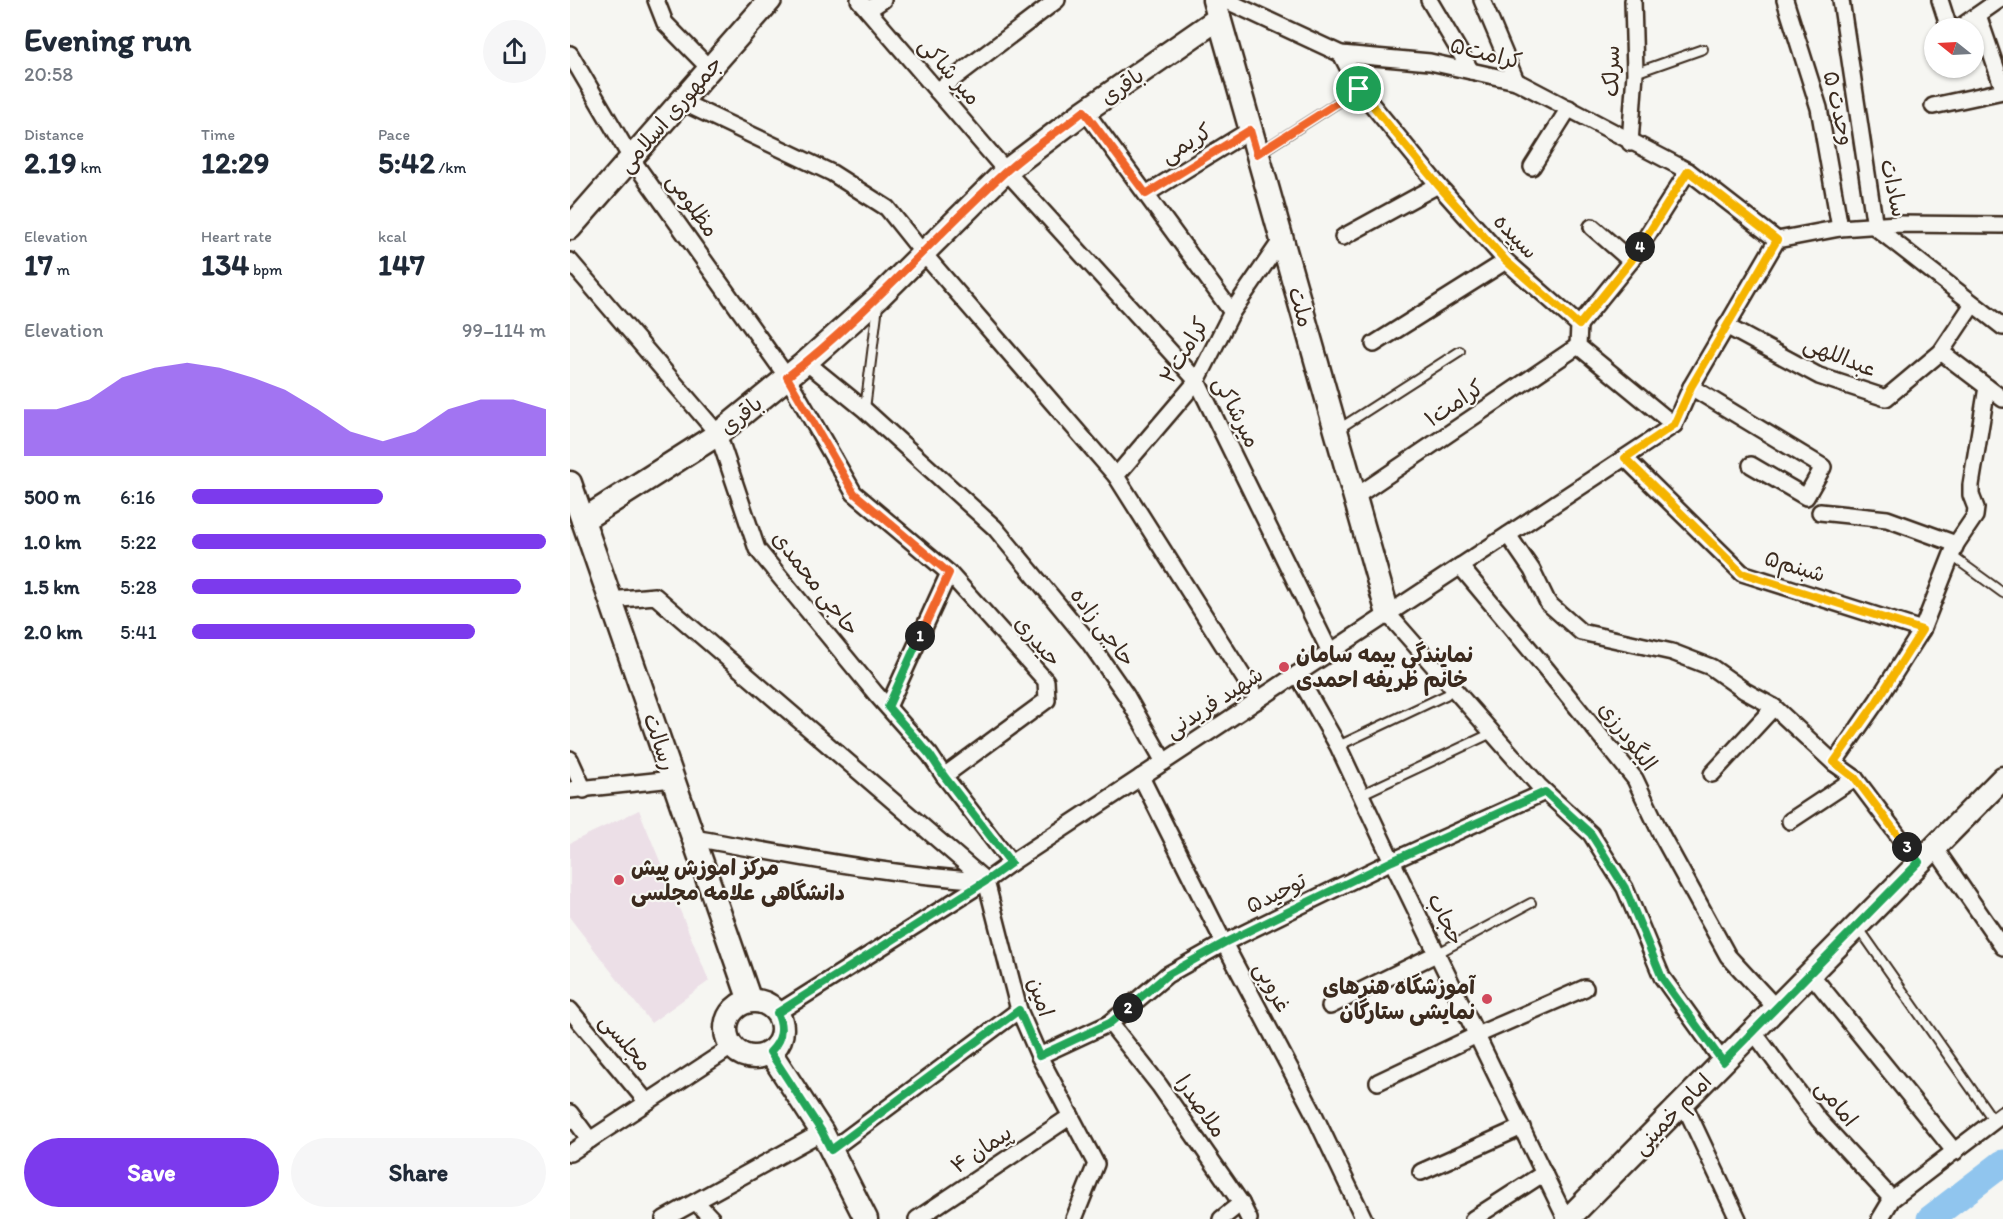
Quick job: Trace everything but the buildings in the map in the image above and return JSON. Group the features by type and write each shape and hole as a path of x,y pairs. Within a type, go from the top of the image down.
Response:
{"street":[{"path":"656,0 665,23 709,68"},
{"name":"جمهوری اسلامی","path":"570,228 770,0"},
{"path":"864,5 883,0"},
{"path":"937,91 1057,0"},
{"path":"1429,0 1471,71"},
{"path":"1482,0 1516,81"},
{"name":"سرلک","path":"1630,142 1635,73 1633,0"},
{"name":"وحدت ۵","path":"1785,0 1819,108 1840,228"},
{"name":"سادات","path":"1841,0 1875,227 2003,327"},
{"path":"1940,0 1946,18"},
{"path":"1974,18 1999,0"},
{"name":"میر شاکی","path":"864,5 1006,171"},
{"name":"کرامت۵","path":"1219,6 1341,54 1430,62 1516,81 1688,171 1777,240"},
{"name":"باقری","path":"583,520 718,434 806,362 879,297 1006,171 1219,6"},
{"name":"ملت","path":"1219,6 1250,130 1388,614"},
{"path":"1933,106 2003,90 1978,15"},
{"name":"مظلومی","path":"570,54 631,158 787,377 854,493 949,573"},
{"name":"سپیده","path":"1341,54 1359,89 1438,185 1506,261 1579,325"},
{"path":"681,101 832,173 887,208 923,253 1116,476 1258,700"},
{"path":"1532,167 1569,108"},
{"path":"1084,111 1232,312"},
{"name":"کریمی","path":"1146,194 1250,130"},
{"name":"میرشاکی","path":"1006,171 1197,381 1330,652"},
{"path":"1688,171 1631,261 1579,325 1578,346 1674,425 1691,387 1777,240 1840,228 1898,224 2003,225"},
{"path":"1343,237 1438,185"},
{"path":"1592,227 1631,261"},
{"name":"کرامت۲","path":"1116,476 1197,381 1232,312 1282,240"},
{"name":"حاجی محمدی","path":"570,261 718,434 757,549 930,755 1011,863"},
{"path":"1374,344 1506,261"},
{"name":"عبداللهی","path":"1726,326 1819,376 1886,398 1941,352 1973,304"},
{"name":"کرامت۱","path":"1355,497 1578,346"},
{"path":"1941,352 2003,399"},
{"name":"حاجی زاده","path":"806,362 865,410 995,528 1089,642 1125,695 1164,762"},
{"path":"1691,387 1823,467 1806,497 1751,465"},
{"path":"1834,762 1877,701 1922,630 1954,550 1975,516 1976,508 1971,495 1971,484 1987,387"},
{"name":"شهید فریدنی","path":"777,1013 986,881 1674,425"},
{"name":"شبنم۵","path":"1625,458 1742,573 1922,630"},
{"name":"رسالت","path":"570,483 750,1001"},
{"path":"1820,512 1887,519 1954,550"},
{"path":"1508,535 1532,570 1548,603 1581,632 1671,652 1711,667 1745,691 1774,707 1834,762 1855,778 1927,855 2003,947"},
{"name":"الیگودرزی","path":"1460,566 1635,778 1662,836 1728,956 1776,1008"},
{"path":"888,707 949,573"},
{"name":"حیدری","path":"944,776 1047,700 1046,681 949,573"},
{"path":"610,600 655,596 986,881"},
{"path":"1388,614 1545,792 1591,834 1625,888 1662,978 1723,1062"},
{"name":"حجاب","path":"1297,674 1338,746 1567,1219"},
{"path":"1712,774 1774,707"},
{"path":"570,759 577,790 673,779"},
{"name":"غروبی","path":"1141,777 1224,943 1313,1112 1364,1219"},
{"path":"1790,821 1855,778"},
{"name":"امام خمینی","path":"1567,1219 2003,778"},
{"name":"توحید۵","path":"1039,1056 1110,1023 1167,975 1224,943 1392,861 1545,792"},
{"path":"693,838 864,869 986,881"},
{"name":"امین","path":"986,881 1019,1010 1039,1056 1096,1164 1075,1219"},
{"path":"1330,1006 1438,953"},
{"path":"1810,973 1955,1152"},
{"path":"1378,1082 1477,1035 1585,988"},
{"path":"750,1001 765,1003 777,1013 782,1029 777,1046 770,1052 754,1057 746,1056 733,1046 728,1038 726,1028 728,1019 741,1004 750,1001"},
{"name":"مجلسی","path":"570,1010 647,1102"},
{"path":"664,1219 826,1141 1019,1010"},
{"name":"ملاصدرا","path":"1110,1023 1159,1085 1241,1203 1249,1219"},
{"name":"امامی","path":"1753,1031 1819,1120 1892,1199"},
{"path":"570,1153 733,1046"},
{"path":"770,1052 826,1141 866,1219"},
{"path":"1683,1102 1738,1219"},
{"path":"570,1113 590,1140"},
{"name":"پیمان ۴","path":"917,1219 1071,1116"},
{"path":"1880,1219 1892,1199 1999,1118"},
{"path":"1421,1172 1522,1127"},
{"path":"1473,1219 1544,1173"},
{"path":"696,1202 712,1219"},
{"path":"1221,1219 1241,1203"}],"lane":[{"path":"1635,73 1703,49"},
{"path":"1257,154 1359,89"},
{"path":"865,410 879,297"},
{"path":"1336,430 1460,351"},
{"path":"1954,550 2003,593"},
{"path":"1338,746 1446,695"},
{"path":"1360,795 1492,732"},
{"path":"1438,953 1531,903"},
{"path":"1857,926 1999,1118"}],"shaded area":[{"name":"مرکز اموزش پیش دانشگاهی علامه مجلسی","path":"639,810 709,981 651,1023 570,918 570,843"}],"waterway":[{"path":"1930,1219 2003,1163"}],"place":[{"name":"نمایندگی بیمه سامان خانم ظریفه احمدی","path":"1284,667"},
{"name":"مرکز اموزش پیش دانشگاهی علامه مجلسی","path":"619,880"},
{"name":"آموزشگاه هنرهای نمایشی ستارگان","path":"1487,999"}],"route":[{"path":"1359,89 1438,185 1506,261 1579,325 1631,261 1688,171 1777,240 1691,387 1674,425 1625,458 1742,573 1922,630 1877,701 1834,762 1855,778 1919,862 1723,1062 1662,978 1625,888 1591,834 1545,792 1392,861 1224,943 1167,975 1110,1023 1039,1056 1019,1010 831,1150 822,1132 770,1052 781,1038 781,1021 777,1013 1011,863 930,755 888,707 949,573 854,493 787,377 879,297 1006,171 1084,111 1146,194 1250,130 1257,154 1359,89"}]}
